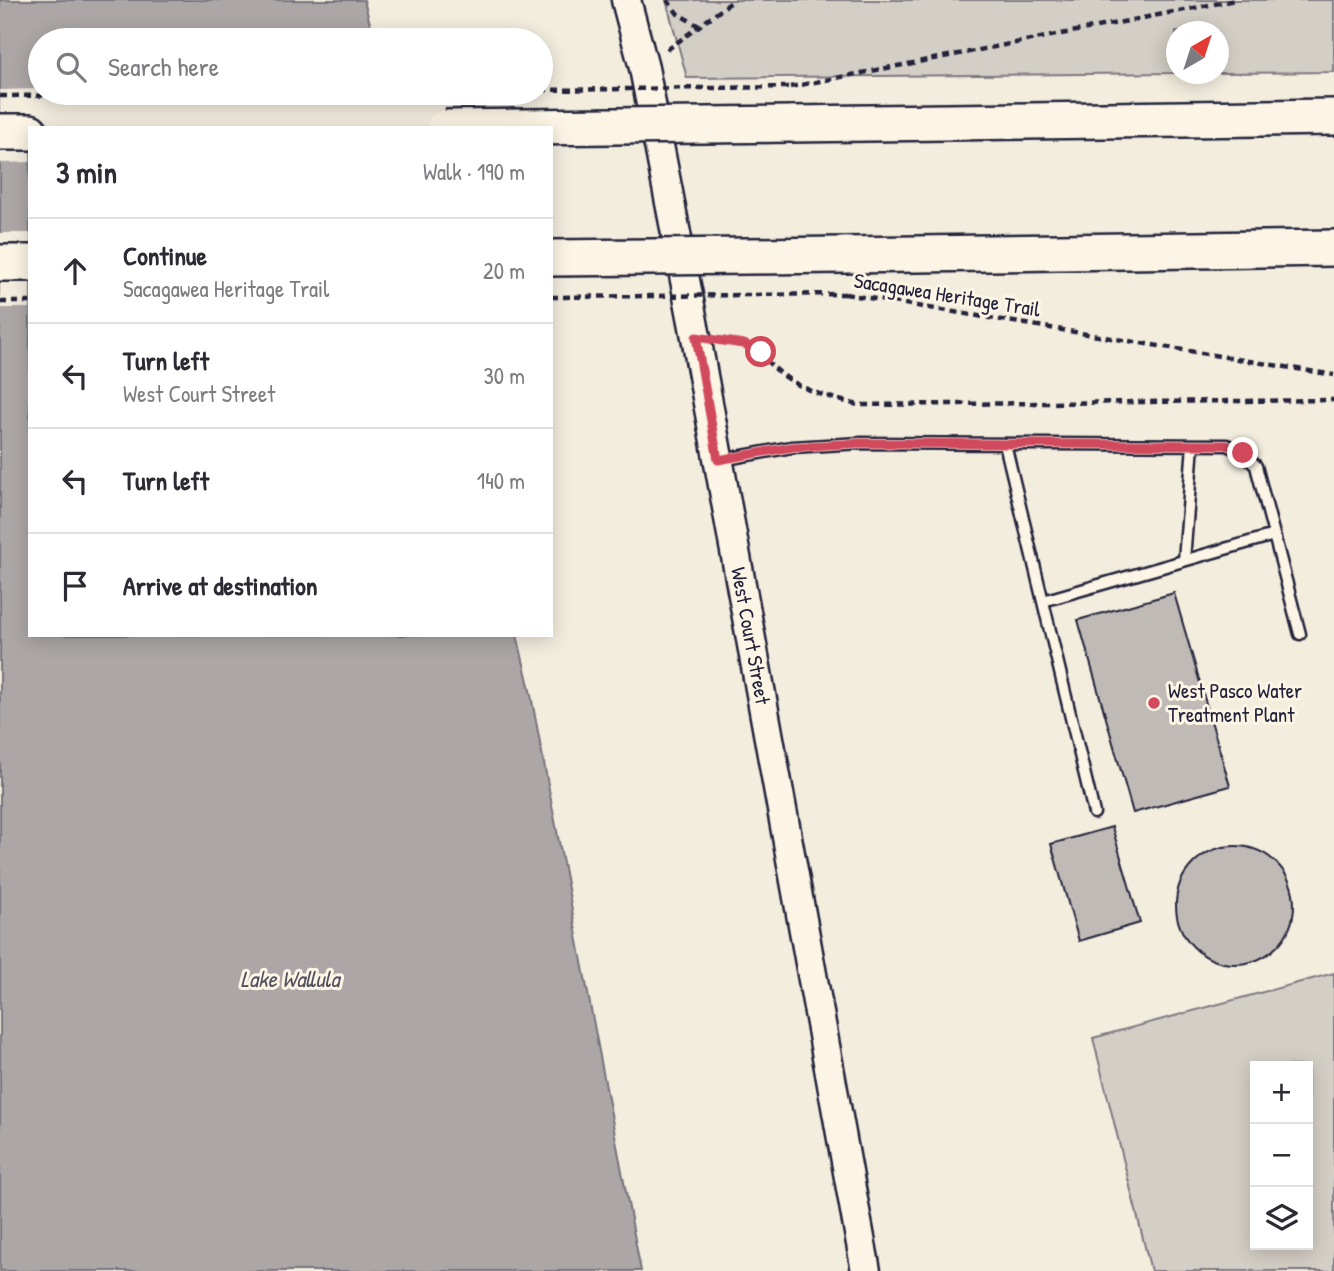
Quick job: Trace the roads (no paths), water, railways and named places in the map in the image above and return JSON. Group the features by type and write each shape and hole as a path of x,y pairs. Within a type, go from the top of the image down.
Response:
{"highway":[{"path":"553,127 1334,117"},
{"path":"0,132 28,132"},
{"path":"553,257 1334,247"},
{"path":"0,263 28,263"}],"main road":[{"name":"West Court Street","path":"626,0 644,68 696,337 866,1271"}],"lane":[{"path":"718,460 792,447 861,443 1227,445 1243,453 1256,466 1300,634"},
{"path":"1005,444 1094,813"},
{"path":"1184,560 1193,444"},
{"path":"1043,601 1274,535"}],"water":[{"name":"Lake Wallula","path":"0,0 364,0 371,28 28,28 28,105 37,105 31,126 28,126 28,637 517,637 530,690 641,1271 0,1271"}],"place":[{"name":"West Pasco Water Treatment Plant","path":"1154,703"}]}
